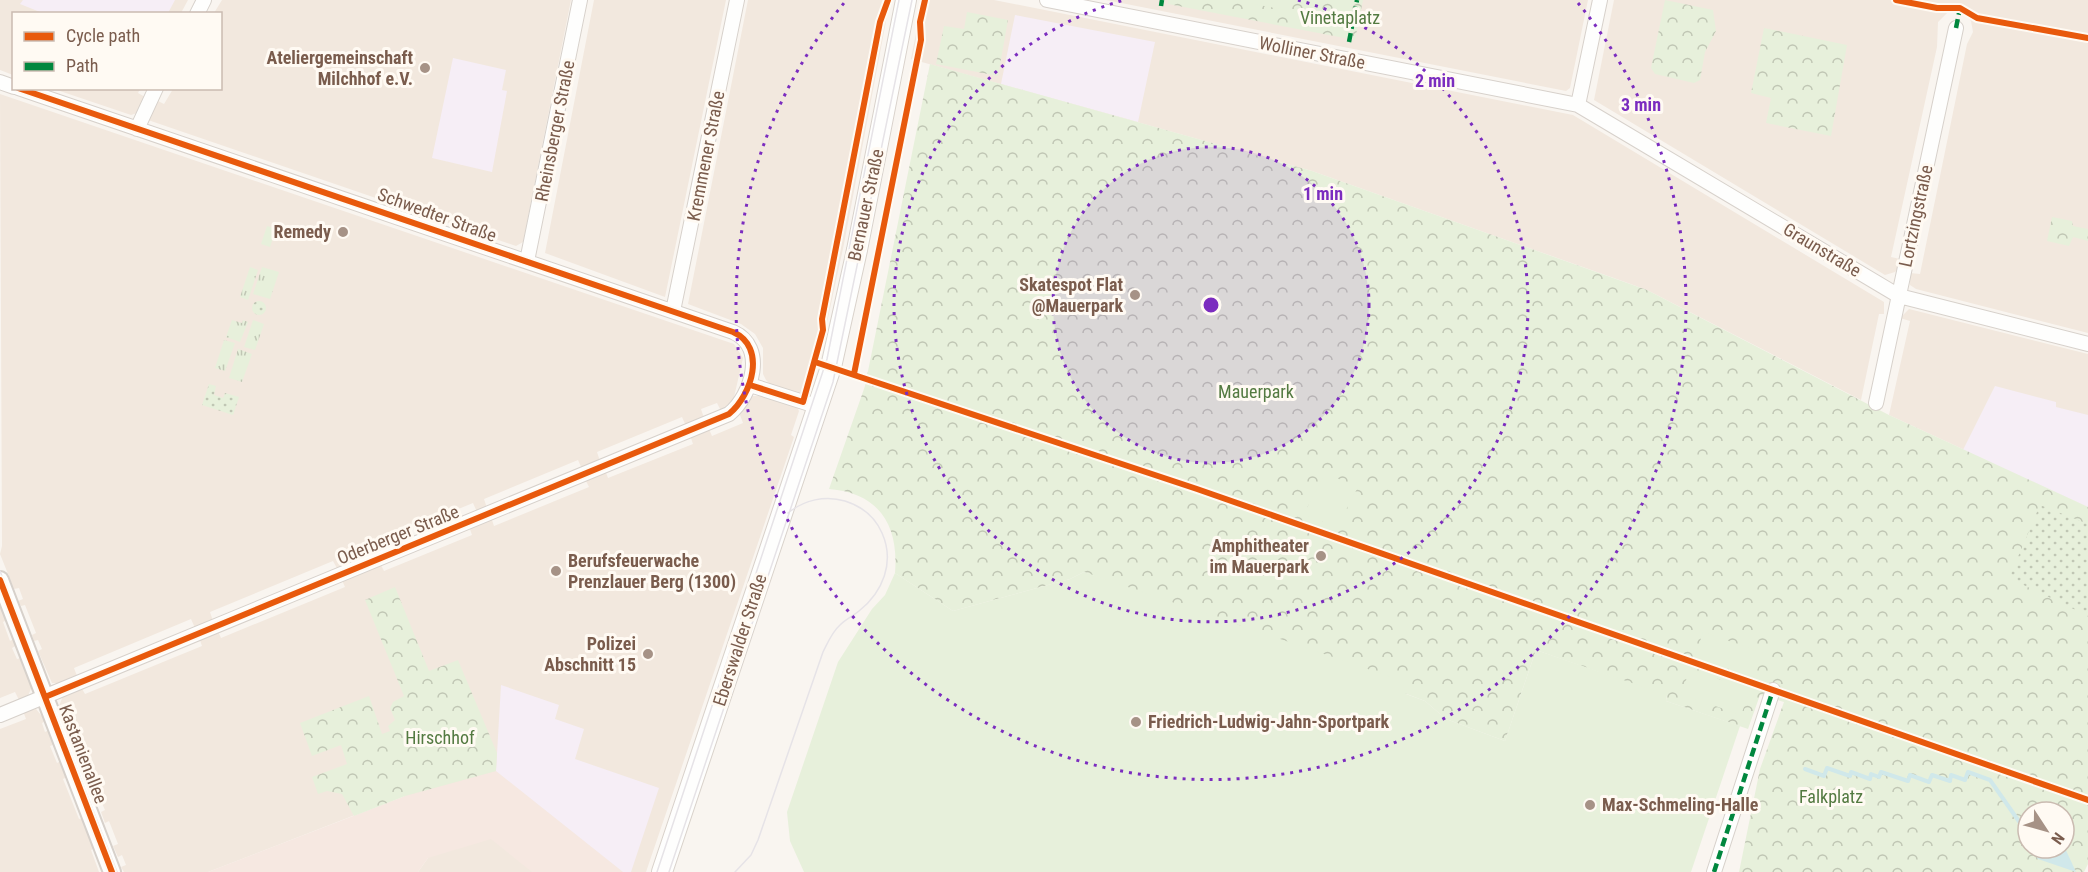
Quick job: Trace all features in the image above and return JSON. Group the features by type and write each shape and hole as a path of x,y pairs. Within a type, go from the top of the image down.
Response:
{"main road":[{"name":"Bernauer Straße","path":"819,407 831,367 857,249 906,0"},
{"name":"Eberswalder Straße","path":"662,872 819,407"}],"street":[{"name":"Rheinsberger Straße","path":"527,261 580,0"},
{"name":"Kremmener Straße","path":"673,311 737,0"},
{"name":"Wolliner Straße","path":"1047,0 1578,105"},
{"path":"1578,105 1600,0"},
{"name":"Lortzingstraße","path":"1876,403 1956,28"},
{"name":"Schwedter Straße","path":"24,90 485,246 504,255 742,336 750,345 753,355 750,385"},
{"path":"137,129 155,90"},
{"name":"Graunstraße","path":"1578,105 1899,296 2088,344"},
{"path":"750,385 819,407"},
{"name":"Oderberger Straße","path":"0,715 729,414 737,407 750,385"},
{"name":"Kastanienallee","path":"0,580 112,872"},
{"path":"1714,872 1773,690"}],"shaded area":[{"path":"0,0 188,0 182,12 12,12 12,75 0,70"},
{"path":"23,0 175,0 169,12 40,12 20,4"},
{"path":"222,0 571,0 523,242 516,246 148,120 156,100 164,104 172,90 222,90 222,12 215,12"},
{"path":"594,0 726,0 665,297 545,253"},
{"path":"748,0 890,0 844,244 821,350 817,350 805,392 801,394 771,385 766,380 763,374 763,348 755,334 741,324 688,304"},
{"path":"926,0 994,0 1573,115 1884,302 1884,314 1879,314 1861,400 1647,290 1625,282 1312,171 911,59 921,7 925,7"},
{"path":"1106,0 1588,0 1570,88 1566,91"},
{"path":"1614,0 2088,0 2088,333 1916,289 1910,285 1910,273 1920,274 1967,44 1973,32 1971,21 1965,13 1948,12 1938,22 1937,47 1891,257 1900,259 1900,265 1895,272 1885,275 1594,100"},
{"path":"1015,15 1155,42 1138,122 1001,84"},
{"path":"453,58 506,70 502,90 507,91 492,172 432,158"},
{"path":"57,90 140,90 138,93 145,97 137,113 131,115"},
{"path":"0,94 734,344 743,358 732,406 721,411 717,403 701,409 704,418 686,426 682,417 597,452 600,461 582,469 578,460 484,499 487,508 477,512 473,503 373,544 377,554 338,570 333,561 210,612 213,621 195,628 191,619 74,668 77,676 52,683 38,651 42,649 38,640 34,641 32,635 36,633 25,605 21,606 18,601 23,599 19,588 14,589 0,554 2,546"},
{"path":"1909,309 2088,354 2088,507 1889,415 1910,321 1900,318"},
{"path":"1995,386 2056,402 2056,407 2088,415 2088,507 1963,450"},
{"path":"752,396 761,396 797,407 799,411 791,435 794,437 646,872 418,872 428,858 404,796 208,872 124,872 121,867 126,865 122,855 118,857 113,846 118,844 109,821 105,823 101,812 105,810 100,799 96,801 94,795 98,793 92,778 88,779 85,774 90,772 84,758 80,759 76,750 81,748 77,739 73,741 71,735 75,733 69,718 64,719 59,706 63,696 81,687 85,694 202,646 199,637 217,629 221,638 345,587 341,578 380,563 384,571 472,535 469,526 491,517 494,526 589,487 585,479 605,470 608,478 693,444 690,435 708,427 712,436 743,423 740,415 745,402"},
{"path":"0,603 7,620 3,622 10,641 14,639 17,645 12,648 17,659 21,658 32,686 28,696 19,700 15,692 0,698"},
{"path":"501,685 559,705 555,719 584,729 575,759 659,788 631,872 623,872 496,771"},
{"path":"36,709 46,721 42,723 45,732 49,730 55,744 50,746 57,763 61,761 67,777 63,779 79,819 83,818 95,848 91,850 99,872 0,872 0,729 26,719 23,711"},
{"path":"496,771 623,872 532,872 491,839 428,858 418,872 208,872 405,796"}],"green space":[{"name":"Vinetaplatz","path":"1168,0 1363,0 1355,40 1168,4"},
{"path":"1234,0 1292,0 1290,11"},
{"path":"1665,0 1713,10 1716,31 1705,52 1700,80 1694,83 1655,74 1651,68"},
{"path":"967,12 1008,20 998,76 936,64 944,26 964,29"},
{"path":"1764,28 1847,45 1831,136 1766,123 1771,98 1751,93"},
{"name":"Mauerpark","path":"930,64 1312,171 1647,290 1889,415 2088,507 2088,864 2084,872 1739,872 1760,769 1784,702 1760,695 1748,729 1666,701 1667,696 1536,650 1505,741 1446,719 1425,701 1084,572 1070,579 953,611 895,573 893,540 889,526 873,505 861,497 829,489 865,386"},
{"path":"2052,217 2072,221 2073,226 2088,229 2088,241 2073,237 2069,246 2047,241"},
{"path":"267,226 276,229 270,247 261,244"},
{"path":"250,267 258,270 248,300 240,297"},
{"path":"262,267 279,272 270,299 253,294"},
{"path":"256,301 262,301 266,308 262,315 256,315 252,311 252,305"},
{"path":"232,320 248,322 240,342 226,337"},
{"path":"253,320 264,324 255,350 244,347"},
{"path":"224,340 235,343 225,371 215,368"},
{"path":"238,349 252,354 242,382 229,378"},
{"path":"209,384 216,386 214,395 223,398 225,393 239,397 233,415 202,405"},
{"path":"1326,472 1357,489 1337,527 1303,515"},
{"path":"2040,505 2088,524 2088,616 2009,578"},
{"name":"Friedrich-Ludwig-Jahn-Sportpark","path":"1084,572 1400,680 1406,694 1425,701 1446,719 1505,741 1536,650 1667,695 1666,701 1740,726 1691,872 804,872 790,841 787,812 838,662 872,609 885,595 895,573 953,611 1070,579"},
{"name":"Hirschhof","path":"395,587 429,671 458,660 497,753 496,771 405,796 354,816 342,794 327,791 318,794 312,777 347,764 341,745 312,756 300,723 369,696 382,734 390,731 388,726 395,720 390,708 393,702 404,696 365,600"},
{"path":"1703,632 1763,653 1754,678 1695,657"},
{"path":"1690,669 1750,690 1741,715 1681,694"}],"water":[{"path":"2041,860 2070,860 2076,872"}],"waterway":[{"path":"1805,769 1824,776 1827,768 1850,776 1851,772 1870,779 1871,774 1879,777 1881,772 1908,781 1910,775 1929,782 1932,775 1950,781 1951,775 1965,780 1968,772 1990,780 2016,817"}],"tram line":[{"path":"657,872 827,359 899,0"},
{"path":"669,872 833,382 912,0"},
{"path":"735,872 751,855 758,840 823,652 837,628 875,595 887,565 886,544 879,527 867,513 857,506 837,499 822,499 808,502 788,513"},
{"path":"0,571 117,872"}],"marked path":[{"path":"1161,6 1162,0"},
{"path":"1349,42 1357,0"},
{"path":"1956,28 1961,3"},
{"path":"1714,872 1773,690"}],"cycle path":[{"path":"750,385 803,402 823,330 822,319 880,22 888,0"},
{"path":"854,374 921,40 920,22 925,0"},
{"path":"1896,0 1937,8 1960,8 1977,18 2088,38"},
{"path":"24,90 733,332 744,339 750,348 753,360 749,384 737,406 729,414 45,697"},
{"path":"815,362 1197,489 2088,800"},
{"path":"0,580 112,872"}],"place":[{"name":"Ateliergemeinschaft Milchhof e.V.","path":"425,68"},
{"name":"Remedy","path":"343,232"},
{"name":"Skatespot Flat @Mauerpark","path":"1135,295"},
{"name":"Amphitheater im Mauerpark","path":"1321,556"},
{"name":"Berufsfeuerwache Prenzlauer Berg (1300)","path":"556,571"},
{"name":"Polizei Abschnitt 15","path":"648,654"},
{"name":"Friedrich-Ludwig-Jahn-Sportpark","path":"1136,722"},
{"name":"Max-Schmeling-Halle","path":"1590,805"}],"park label":[{"name":"Falkplatz","path":"1831,797"}]}
